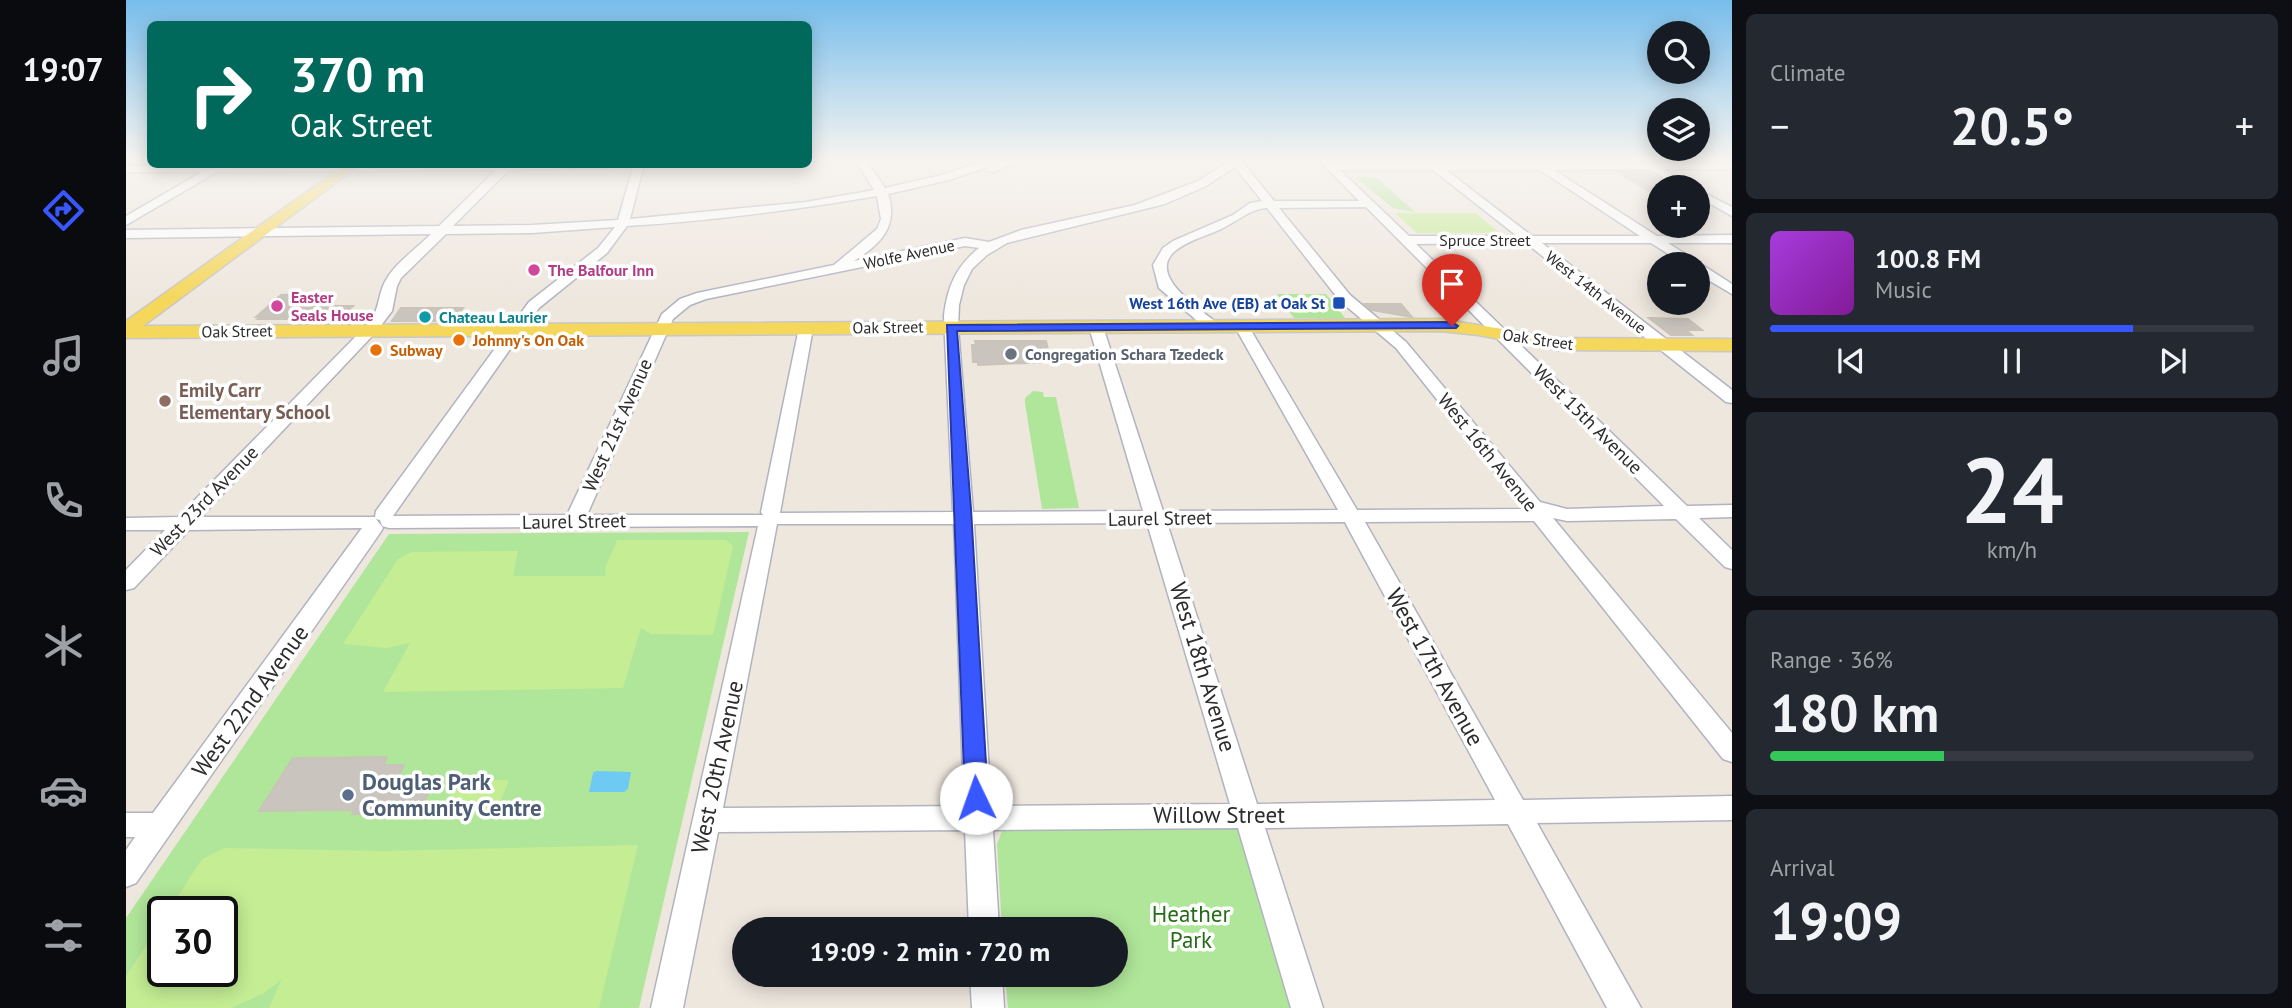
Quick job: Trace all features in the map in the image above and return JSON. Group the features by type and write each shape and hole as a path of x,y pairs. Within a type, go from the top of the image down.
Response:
{"main road":[{"path":"126,331 290,206"},
{"path":"126,311 252,234 290,206"},
{"name":"Oak Street","path":"126,331 1452,326 1543,342 1732,345"},
{"path":"1518,350 1533,348 1543,342"}],"street":[{"path":"126,221 152,206"},
{"name":"West 23rd Avenue","path":"126,583 371,329 388,307 388,291 392,281 467,206"},
{"path":"620,227 626,206"},
{"path":"126,234 440,233 620,227 739,219 817,206"},
{"path":"830,271 871,245 884,230 888,218 885,206"},
{"name":"Wolfe Avenue","path":"661,329 670,312 690,300 965,243 990,246 1025,232 1142,206"},
{"path":"1213,327 1164,285 1160,276 1163,258 1177,244 1237,218 1252,206"},
{"name":"West 16th Avenue","path":"1271,206 1345,298 1401,345 1546,515 1732,751"},
{"name":"West 15th Avenue","path":"1370,206 1732,562"},
{"name":"West 14th Avenue","path":"1486,206 1732,398"},
{"path":"1602,206 1673,252"},
{"name":"West 22nd Avenue","path":"126,873 516,329 541,297 604,249 620,227"},
{"name":"Spruce Street","path":"1405,240 1732,239"},
{"path":"983,917 964,520 951,327 952,300 956,285 970,262 990,246"},
{"path":"1710,276 1732,290"},
{"name":"West 18th Avenue","path":"1096,327 1307,1008"},
{"name":"West 17th Avenue","path":"1242,327 1351,516 1625,1008"},
{"name":"West 20th Avenue","path":"667,1008 806,328"},
{"name":"West 21st Avenue","path":"574,521 661,329"},
{"name":"Laurel Street","path":"126,524 964,520 1732,511"},
{"name":"Willow Street","path":"706,820 1248,816 1732,808"},
{"path":"126,825 161,825"},
{"path":"987,987 988,1008"}],"green space":[{"path":"1391,206 1408,206 1415,212"},
{"path":"1395,213 1475,213 1500,233 1417,233"},
{"path":"1277,294 1326,294 1345,318 1294,318"},
{"path":"1033,391 1043,392 1044,397 1056,397 1079,508 1042,509 1025,403 1025,398"},
{"path":"749,532 639,1008 126,1008 126,918 389,534"},
{"path":"617,540 726,540 733,546 713,635 651,634 641,628 623,688 383,692 410,643 386,648 343,644 398,559 411,552 518,551 513,576 605,576 606,566"},
{"path":"509,780 495,815 442,816 458,781"},
{"name":"Heather Park","path":"1235,826 1239,829 1295,1008 1008,1008 1006,987 1128,987 1128,917 1001,917 997,844 1003,829"},
{"path":"638,845 599,1008 269,1008 282,979 264,993 231,1008 126,1008 126,976 147,944 147,987 238,987 238,896 178,896 202,859 224,848 382,851"}],"water":[{"path":"631,772 628,789 624,792 589,792 593,773"}],"building":[{"path":"309,294 295,306 353,306 339,319 256,317 281,295"},
{"path":"1365,304 1401,304 1412,317 1372,310"},
{"name":"Chateau Laurier","path":"401,308 463,308 453,321 392,321"},
{"path":"1649,318 1688,319 1702,330 1686,330 1692,335 1671,335"},
{"name":"Congregation Schara Tzedeck","path":"975,341 1046,341 1051,362 978,365 978,362 973,362 972,345 976,345"},
{"name":"Douglas Park Community Centre","path":"387,757 383,765 404,765 398,777 436,776 419,814 352,814 354,810 259,811 293,758"}],"place":[{"name":"The Balfour Inn","path":"534,270"},
{"name":"West 16th Ave (EB) at Oak St","path":"1339,303"},
{"name":"Easter Seals House","path":"277,306"},
{"name":"Chateau Laurier","path":"425,317"},
{"name":"Johnny's On Oak","path":"459,340"},
{"name":"Subway","path":"376,350"},
{"name":"Congregation Schara Tzedeck","path":"1011,354"},
{"name":"Emily Carr Elementary School","path":"165,401"},
{"name":"Douglas Park Community Centre","path":"348,795"}],"route":[{"path":"976,798 963,509 951,327 1452,326"}]}
